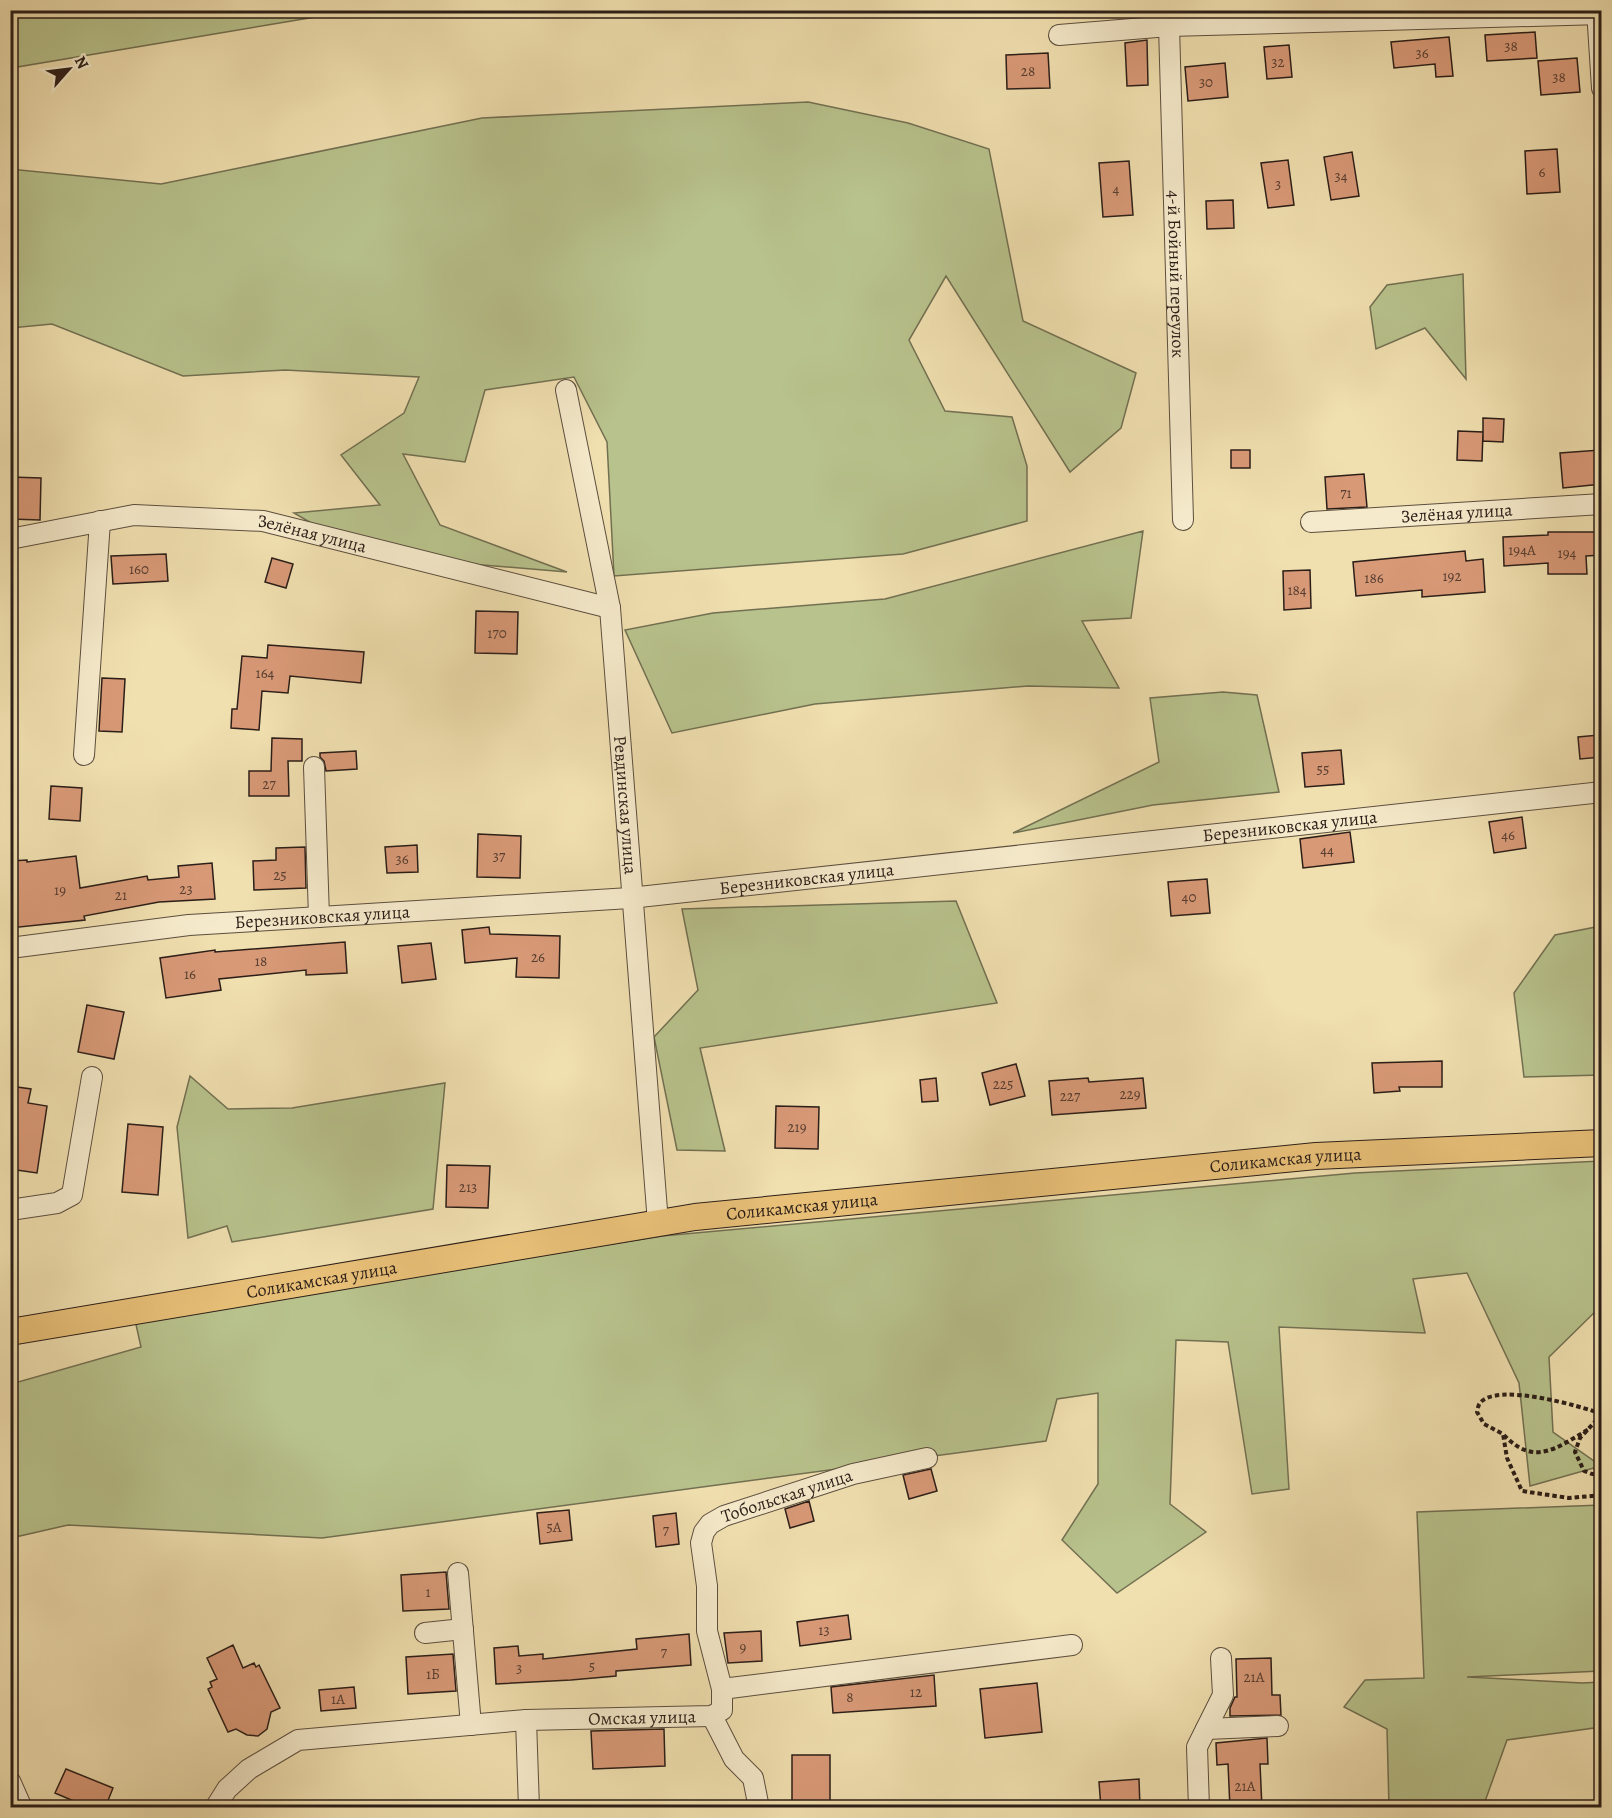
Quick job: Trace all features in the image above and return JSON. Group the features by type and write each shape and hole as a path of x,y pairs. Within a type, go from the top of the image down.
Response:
{"main road":[{"name":"Соликамская улица","path":"10,1332 695,1217 1316,1156 1602,1143"}],"street":[{"path":"1059,35 1169,26 1598,13 1602,88"},
{"name":"4-й Бойный переулок","path":"1169,26 1183,520"},
{"name":"Ревдинская улица","path":"566,390 610,608 630,898 658,1223"},
{"name":"Зелёная улица","path":"1311,522 1602,504"},
{"name":"Зелёная улица","path":"10,539 134,514 263,521 610,608"},
{"path":"84,755 100,521"},
{"path":"314,767 319,917"},
{"name":"Березниковская улица","path":"10,948 189,925 630,898 1602,792"},
{"path":"10,1210 57,1203 72,1195 92,1077"},
{"name":"Тобольская улица","path":"722,1689 707,1631 707,1586 701,1543 704,1532 710,1524 724,1516 853,1474 927,1458"},
{"path":"458,1573 471,1725"},
{"path":"425,1633 463,1629"},
{"path":"722,1689 1072,1645"},
{"path":"1199,1808 1197,1748 1222,1695 1221,1658"},
{"name":"Омская улица","path":"215,1808 227,1790 249,1769 298,1740 526,1720 712,1716 722,1710 722,1689"},
{"path":"712,1716 734,1759 753,1778 759,1808"},
{"path":"526,1720 529,1808"},
{"path":"1206,1729 1278,1726"},
{"path":"10,1780 22,1808"}],"path":[{"path":"1588,1429 1549,1452 1529,1452 1515,1447 1503,1434 1484,1424 1477,1412 1480,1402 1490,1397 1545,1399 1574,1403 1602,1414 1580,1438 1575,1452 1584,1471 1602,1474"},
{"path":"1503,1434 1507,1458 1522,1491 1569,1498 1602,1495"}],"green space":[{"path":"11,10 351,10 351,11 11,68"},
{"path":"808,102 908,123 989,149 1023,321 1136,373 1121,428 1070,472 946,276 909,340 945,411 1012,417 1027,466 1027,521 903,554 614,576 607,442 574,377 485,390 465,462 403,454 440,525 567,572 434,561 337,538 294,513 380,505 341,455 404,413 419,377 285,370 183,376 52,324 11,328 10,169 161,184 482,118"},
{"path":"1463,274 1466,379 1425,328 1376,349 1370,307 1387,285"},
{"path":"1143,531 1131,618 1082,621 1119,688 1028,686 815,704 672,733 625,630 713,613 885,599"},
{"path":"1223,692 1257,695 1279,792 1153,805 1013,833 1159,762 1150,698"},
{"path":"956,901 997,1003 700,1048 725,1151 677,1150 654,1037 698,990 682,909"},
{"path":"1601,926 1601,1075 1524,1077 1514,993 1555,935"},
{"path":"190,1076 228,1109 292,1108 445,1083 433,1209 232,1242 227,1226 188,1238 177,1127"},
{"path":"1601,1161 1601,1306 1549,1357 1553,1432 1601,1466 1530,1486 1519,1383 1467,1273 1413,1279 1425,1333 1279,1327 1289,1489 1252,1494 1228,1342 1176,1340 1170,1504 1206,1532 1117,1593 1062,1540 1098,1484 1098,1393 1057,1399 1046,1441 322,1538 68,1525 11,1538 11,1384 141,1347 135,1320 662,1236 1355,1173"},
{"path":"1601,1505 1601,1671 1467,1677 1601,1682 1601,1727 1507,1740 1483,1807 1389,1807 1387,1729 1344,1707 1365,1680 1424,1678 1417,1512"}],"building":[{"path":"1126,10 1146,10 1146,16 1127,17"},
{"path":"1535,32 1537,58 1487,61 1485,35"},
{"path":"1449,37 1453,76 1436,77 1435,64 1394,68 1391,42"},
{"path":"1147,40 1148,85 1127,86 1125,43"},
{"path":"1289,45 1292,77 1267,79 1264,47"},
{"path":"1048,53 1050,88 1007,89 1006,55"},
{"path":"1577,58 1580,92 1541,95 1538,61"},
{"path":"1225,63 1228,97 1188,101 1185,67"},
{"path":"1557,149 1560,192 1527,194 1525,151"},
{"path":"1352,152 1359,196 1331,200 1324,157"},
{"path":"1288,160 1294,205 1268,208 1261,163"},
{"path":"1129,161 1133,215 1103,217 1099,163"},
{"path":"1233,200 1234,228 1207,229 1206,201"},
{"path":"1483,418 1504,419 1503,442 1483,441"},
{"path":"1458,431 1483,432 1482,461 1457,460"},
{"path":"1231,450 1250,450 1250,468 1231,468"},
{"path":"1600,450 1602,484 1563,488 1560,453"},
{"path":"1364,474 1367,507 1327,509 1325,477"},
{"path":"10,477 41,478 40,520 10,519"},
{"path":"1548,532 1602,532 1602,555 1586,556 1587,574 1548,574 1548,563 1504,566 1503,537 1548,535"},
{"path":"1465,551 1466,561 1483,559 1485,592 1422,597 1422,590 1356,596 1353,562"},
{"path":"166,554 168,581 113,584 111,556"},
{"path":"272,558 293,564 286,588 265,582"},
{"path":"1310,570 1311,608 1284,610 1283,571"},
{"path":"476,611 518,612 517,654 475,653"},
{"path":"268,645 364,652 361,683 290,676 288,693 262,691 259,730 231,728 232,709 237,709 242,656 267,658"},
{"path":"102,678 125,679 122,732 99,731"},
{"path":"1599,735 1601,757 1580,759 1578,737"},
{"path":"272,738 302,739 302,761 288,761 289,796 249,796 249,771 271,771"},
{"path":"1341,750 1344,784 1305,787 1302,753"},
{"path":"356,751 357,769 326,771 324,761 320,757 320,753"},
{"path":"51,786 82,788 80,821 49,819"},
{"path":"1522,817 1526,848 1494,853 1489,822"},
{"path":"1350,832 1354,862 1303,868 1300,839"},
{"path":"478,834 521,836 520,878 477,877"},
{"path":"417,845 418,872 387,873 385,847"},
{"path":"305,847 306,888 254,890 253,861 276,860 276,848"},
{"path":"76,856 80,888 147,876 148,880 179,877 178,866 212,863 215,899 159,902 84,916 85,920 10,928 10,861 27,860 27,862"},
{"path":"1207,879 1210,913 1171,916 1168,882"},
{"path":"489,927 490,934 560,936 559,978 516,977 517,958 465,963 462,930"},
{"path":"345,942 347,973 306,975 306,970 219,979 221,990 166,998 160,958 215,950 215,952"},
{"path":"431,943 436,979 402,983 398,946"},
{"path":"87,1005 124,1012 114,1059 78,1052"},
{"path":"1442,1061 1442,1087 1399,1087 1400,1091 1374,1093 1372,1063"},
{"path":"1016,1064 1025,1096 990,1105 982,1073"},
{"path":"936,1078 938,1101 922,1102 920,1080"},
{"path":"1088,1078 1089,1082 1143,1078 1146,1108 1052,1115 1049,1081"},
{"path":"10,1086 31,1089 28,1103 47,1106 37,1173 10,1169"},
{"path":"776,1106 819,1107 818,1149 775,1148"},
{"path":"128,1124 163,1127 158,1195 122,1192"},
{"path":"447,1165 490,1166 488,1208 446,1207"},
{"path":"931,1469 937,1491 909,1499 903,1475"},
{"path":"809,1501 814,1521 790,1528 785,1509"},
{"path":"569,1510 572,1540 540,1544 537,1513"},
{"path":"676,1513 679,1544 656,1547 653,1516"},
{"path":"446,1572 449,1609 403,1611 401,1575"},
{"path":"848,1615 851,1639 800,1646 797,1622"},
{"path":"761,1631 762,1661 728,1663 724,1633"},
{"path":"689,1634 691,1665 616,1671 616,1676 496,1684 494,1648 518,1646 519,1656 543,1654 543,1659 637,1649 636,1639"},
{"path":"233,1645 243,1668 254,1663 256,1667 259,1665 280,1708 271,1712 267,1729 258,1736 247,1735 236,1729 228,1732 208,1689 212,1687 210,1682 217,1679 207,1658"},
{"path":"453,1654 456,1691 408,1694 406,1657"},
{"path":"1271,1658 1272,1695 1280,1695 1281,1715 1230,1716 1230,1708 1237,1697 1236,1659"},
{"path":"934,1675 936,1706 833,1713 831,1687"},
{"path":"1037,1683 1042,1732 985,1738 980,1689"},
{"path":"354,1687 356,1708 321,1711 319,1690"},
{"path":"664,1729 665,1766 593,1769 591,1731"},
{"path":"1267,1738 1268,1764 1260,1764 1262,1808 1230,1808 1228,1764 1217,1765 1216,1743"},
{"path":"792,1755 830,1755 830,1808 792,1808"},
{"path":"66,1769 113,1788 105,1808 90,1808 55,1793"},
{"path":"1139,1779 1140,1808 1101,1808 1099,1782"}]}
